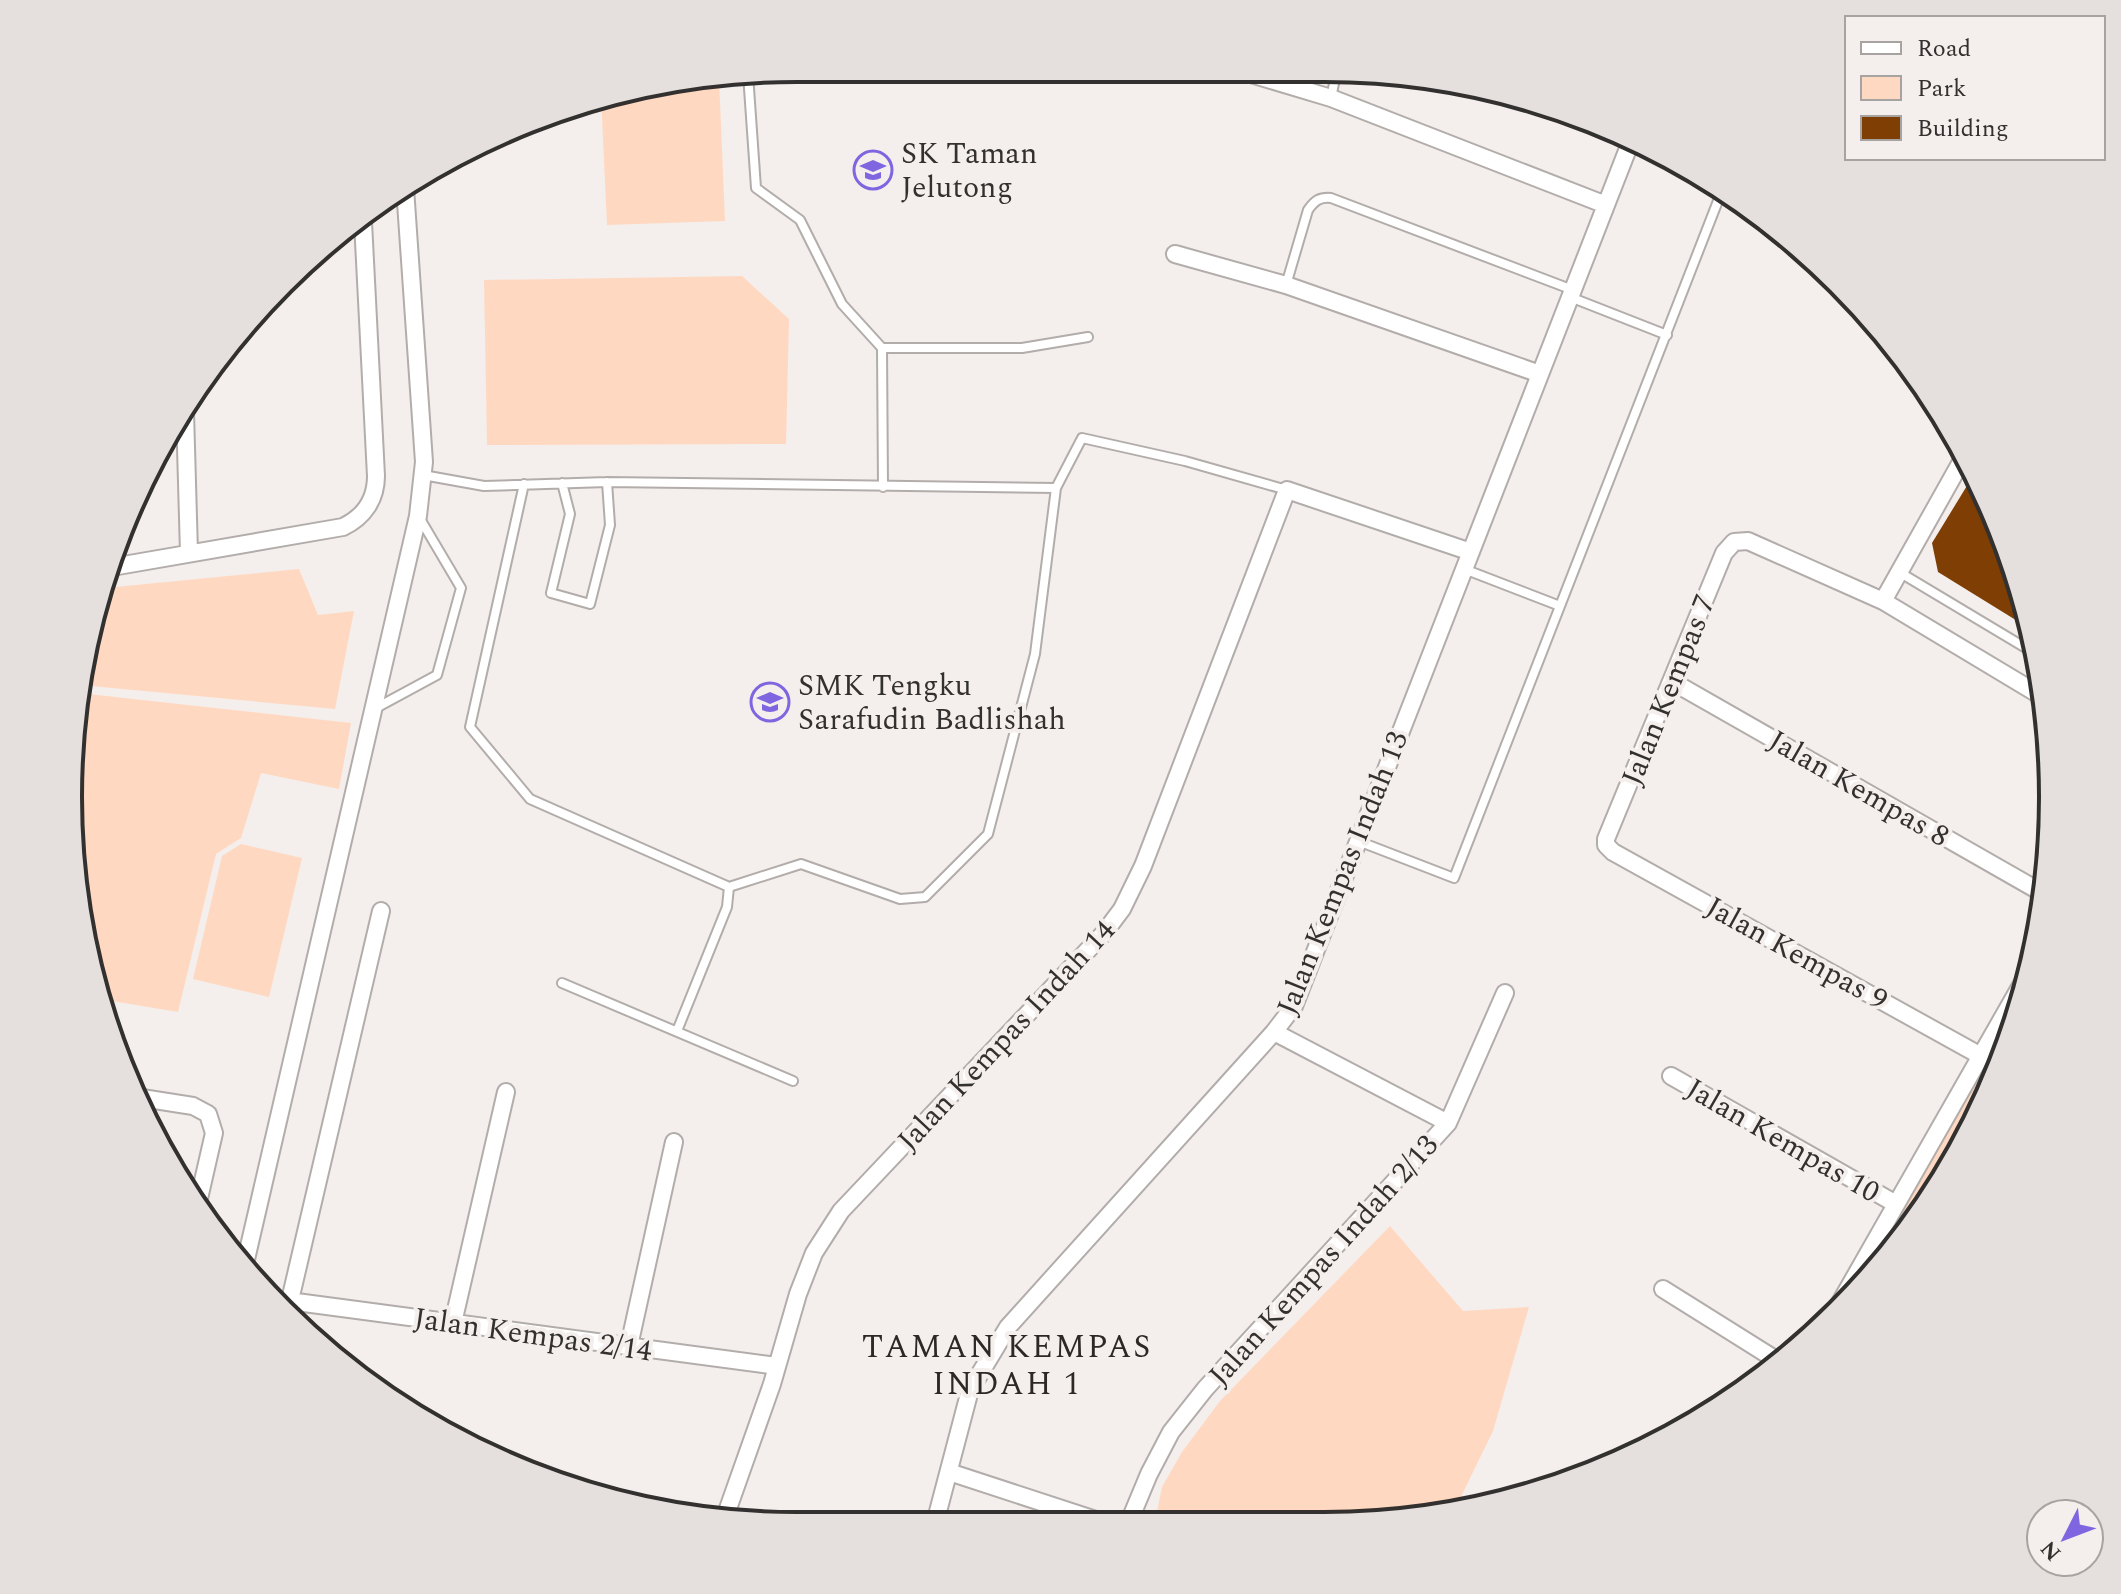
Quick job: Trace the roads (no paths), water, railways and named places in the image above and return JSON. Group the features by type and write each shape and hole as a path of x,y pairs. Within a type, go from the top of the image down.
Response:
{"street":[{"path":"1277,82 1331,98 1606,205"},
{"name":"Jalan Kempas Indah 13","path":"938,1512 970,1390 1008,1327 1294,1006 1627,150"},
{"path":"247,1254 418,516 424,462 406,198"},
{"path":"121,565 343,527 354,522 365,510 373,498 376,476 363,229"},
{"path":"1175,254 1286,285 1540,374"},
{"path":"185,427 189,553"},
{"path":"1958,468 1883,601 2030,689"},
{"path":"1287,490 1471,552"},
{"name":"Jalan Kempas Indah 14","path":"728,1508 798,1294 814,1253 841,1211 1104,933 1122,909 1143,866 1287,490"},
{"name":"Jalan Kempas 7","path":"1613,852 1606,845 1606,839 1724,553 1734,542 1748,541 1883,601"},
{"name":"Jalan Kempas 8","path":"1673,682 2033,888"},
{"name":"Jalan Kempas 9","path":"1613,852 1981,1056"},
{"path":"289,1301 381,911"},
{"name":"Jalan Kempas Indah 2/13","path":"1133,1512 1171,1432 1205,1389 1448,1123 1505,993"},
{"path":"1856,1275 2005,1013"},
{"path":"1274,1032 1448,1123"},
{"name":"Jalan Kempas 10","path":"1671,1076 1896,1204"},
{"path":"453,1323 506,1092"},
{"path":"149,1099 193,1106 208,1114 214,1133 201,1192"},
{"path":"629,1346 674,1142"},
{"path":"1663,1289 1769,1356"},
{"name":"Jalan Kempas 2/14","path":"296,1308 453,1323 777,1366"},
{"path":"949,1472 1071,1512"}],"lane":[{"path":"1331,98 1334,82"},
{"path":"749,84 756,188 800,220 842,304 882,348 883,487"},
{"path":"1286,285 1308,210 1322,197 1331,198 1572,293 1667,335"},
{"path":"1358,841 1454,878 1718,200"},
{"path":"882,348 1022,348 1088,337"},
{"path":"524,484 470,727 530,799 729,887 801,864 900,899 925,897 988,834 1035,654 1056,488 1082,438 1185,461 1287,490"},
{"path":"422,475 484,486 607,482 1056,488"},
{"path":"562,483 570,514 551,593 590,604 610,525 607,482"},
{"path":"375,709 437,675 461,588 418,516"},
{"path":"1464,569 1560,606"},
{"path":"1898,572 2022,646"},
{"path":"677,1031 727,907 729,887"},
{"path":"562,983 793,1081"}],"place":[{"name":"SK Taman Jelutong","path":"873,170"},
{"name":"SMK Tengku Sarafudin Badlishah","path":"770,702"}],"district":[{"name":"TAMAN KEMPAS INDAH 1","path":"1007,1364"}]}
